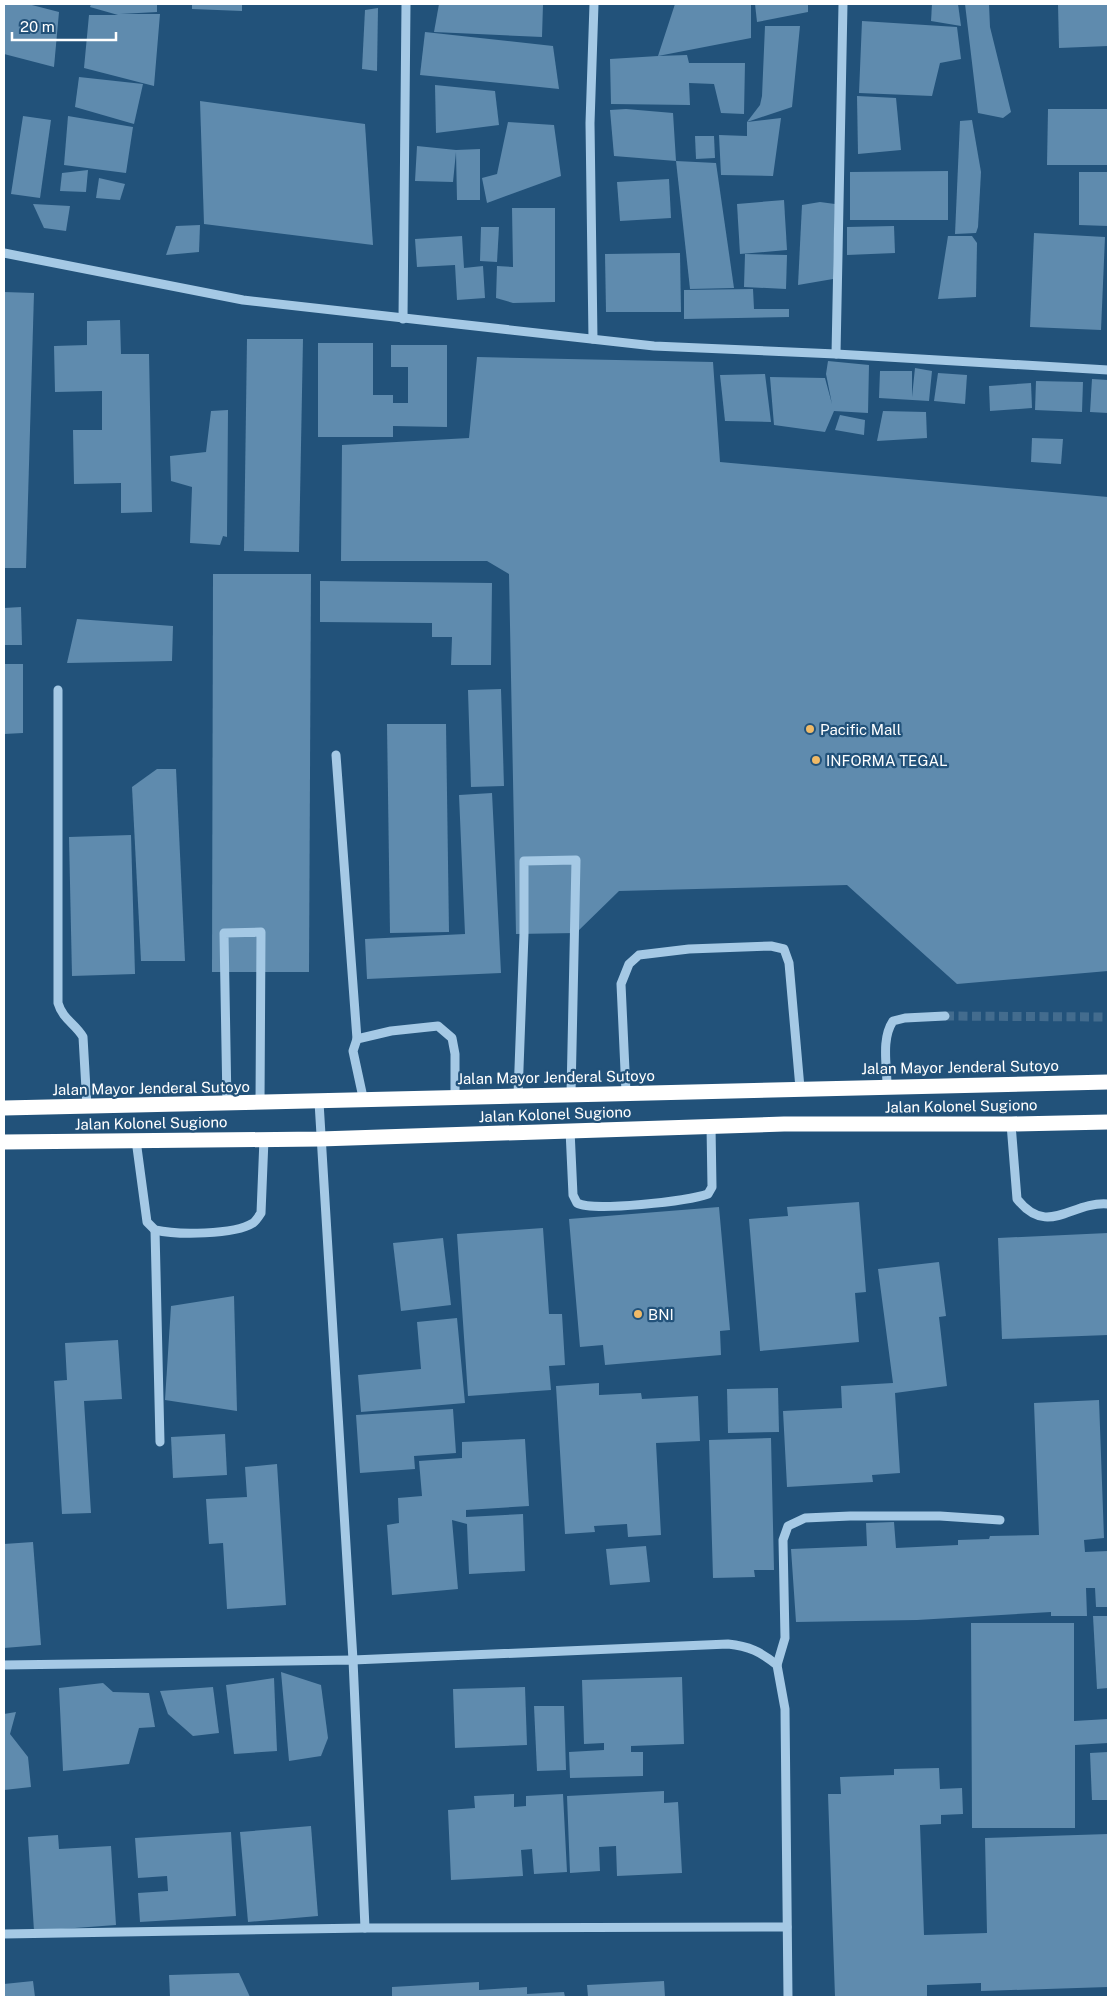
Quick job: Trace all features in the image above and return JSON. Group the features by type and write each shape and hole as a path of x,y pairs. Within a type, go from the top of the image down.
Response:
{"highway":[{"name":"Jalan Mayor Jenderal Sutoyo","path":"4,1108 364,1102 626,1092 1108,1082"},
{"name":"Jalan Kolonel Sugiono","path":"4,1142 264,1138 320,1139 711,1126 1108,1122"}],"street":[{"path":"403,319 406,4"},
{"path":"593,339 590,123 594,4"},
{"path":"836,354 842,4"},
{"path":"4,253 243,300 654,346 836,354 1108,370"},
{"path":"58,690 58,1003 63,1016 78,1028 83,1037 87,1107"},
{"path":"336,755 357,1039 353,1051 364,1102"},
{"path":"518,1095 524,861 576,860 571,1094"},
{"path":"227,1104 224,933 261,932 260,1104"},
{"path":"626,1092 621,984 629,964 640,955 690,949 770,946 784,949 789,963 800,1088"},
{"path":"887,1086 886,1041 888,1029 893,1021 904,1018 945,1016"},
{"path":"357,1039 391,1031 438,1026 452,1038 455,1054 456,1097"},
{"path":"319,1102 353,1660 365,1928"},
{"path":"1011,1124 1017,1199 1024,1209 1036,1216 1045,1218 1095,1203 1108,1204"},
{"path":"570,1130 573,1195 577,1203 591,1207 670,1202 708,1194 712,1187 711,1126"},
{"path":"136,1140 147,1222 155,1230 188,1233 240,1228 254,1222 261,1214 264,1138"},
{"path":"155,1230 160,1442"},
{"path":"788,1997 787,1740 785,1709 778,1665 784,1638 783,1540 788,1526 805,1518 850,1516 940,1516 1000,1520"},
{"path":"4,1665 353,1660 728,1644 760,1651 778,1665"},
{"path":"4,1934 365,1928 787,1927"}],"building":[{"path":"4,4 28,4 59,12 54,67 4,54"},
{"path":"91,4 157,4 157,12 120,14 160,14 154,86 84,68 89,15 118,15 90,7"},
{"path":"192,4 242,4 242,11 192,9"},
{"path":"439,4 543,4 542,37 434,32"},
{"path":"675,4 751,4 751,38 658,56"},
{"path":"755,4 808,4 808,12 757,22"},
{"path":"932,4 958,4 961,26 931,21"},
{"path":"965,4 989,4 990,27 1011,112 1003,118 978,113"},
{"path":"1058,4 1108,4 1108,46 1059,48"},
{"path":"378,8 377,71 362,69 365,10"},
{"path":"862,21 957,27 961,59 940,63 932,96 859,93"},
{"path":"765,26 800,26 792,107 747,122 760,105 762,96"},
{"path":"425,32 553,46 559,89 420,75"},
{"path":"687,55 689,63 745,63 744,114 721,113 714,84 689,83 690,105 611,104 610,59"},
{"path":"79,77 143,84 134,124 75,107"},
{"path":"435,85 495,91 499,125 436,133"},
{"path":"857,96 896,98 901,150 858,154"},
{"path":"200,101 365,124 373,245 204,224"},
{"path":"626,109 673,113 676,161 614,156 610,110"},
{"path":"1048,109 1108,109 1108,165 1047,165"},
{"path":"23,116 51,120 40,198 11,194"},
{"path":"68,116 133,127 126,173 64,165"},
{"path":"781,118 773,176 721,175 719,135 747,136 747,122"},
{"path":"972,120 981,172 978,227 976,233 955,234 960,121"},
{"path":"508,122 554,125 561,176 487,203 482,178 497,174"},
{"path":"695,136 714,136 715,158 696,159"},
{"path":"417,146 456,150 480,149 480,200 457,200 456,152 453,182 415,181"},
{"path":"676,161 716,163 734,288 690,289"},
{"path":"88,170 86,192 60,191 62,173"},
{"path":"948,171 948,220 850,220 850,172"},
{"path":"1079,172 1108,172 1108,226 1079,225"},
{"path":"99,178 125,184 120,200 96,198"},
{"path":"669,179 671,218 620,221 617,182"},
{"path":"784,200 787,250 740,254 737,204"},
{"path":"820,202 835,204 833,279 798,285 802,205"},
{"path":"33,204 70,206 66,231 44,228"},
{"path":"512,208 555,208 555,302 513,303 496,298 497,266 513,267"},
{"path":"200,225 199,252 166,255 176,226"},
{"path":"894,226 895,253 847,255 847,227"},
{"path":"481,227 499,227 497,262 480,261"},
{"path":"1034,233 1105,237 1101,330 1030,327"},
{"path":"462,236 464,268 483,266 485,298 457,300 455,265 417,267 415,239"},
{"path":"948,236 972,236 977,243 976,297 938,299"},
{"path":"680,253 681,312 606,312 605,254"},
{"path":"745,254 787,255 786,289 744,287"},
{"path":"753,289 754,309 789,309 789,317 684,319 684,290"},
{"path":"4,292 34,293 26,568 4,568"},
{"path":"120,320 121,354 149,354 152,512 121,513 121,483 74,484 73,430 102,430 102,391 55,392 54,346 87,345 87,321"},
{"path":"247,339 303,339 299,552 244,551"},
{"path":"318,343 373,343 373,395 393,395 393,403 408,403 408,367 391,367 391,345 447,345 447,427 393,426 393,437 318,437"},
{"name":"Pacific Mall","path":"477,357 713,362 720,462 1108,497 1108,971 957,984 847,885 619,891 576,933 516,934 509,574 487,561 341,561 342,445 469,438"},
{"path":"828,361 869,365 868,413 834,411 825,432 774,425 770,377 825,378 832,404 826,374"},
{"path":"915,368 932,371 929,401 879,398 880,371 912,371 912,397"},
{"path":"938,373 967,375 965,404 934,401"},
{"path":"765,374 771,422 725,421 720,375"},
{"path":"1092,379 1108,380 1108,413 1090,412"},
{"path":"1036,381 1083,382 1082,412 1035,410"},
{"path":"1031,383 1032,408 990,411 989,386"},
{"path":"228,410 227,537 223,536 220,545 190,543 192,487 171,481 170,456 206,452 211,411"},
{"path":"883,411 926,412 927,438 877,441"},
{"path":"840,415 865,420 864,435 835,430"},
{"path":"1032,438 1063,439 1061,464 1031,462"},
{"path":"213,574 311,574 309,972 212,972"},
{"path":"320,581 492,583 491,665 451,665 452,637 432,637 432,623 320,622"},
{"path":"21,607 22,645 4,645 4,608"},
{"path":"77,619 173,626 172,661 67,663"},
{"path":"4,664 23,664 23,733 4,734"},
{"path":"501,689 504,786 471,787 468,690"},
{"path":"387,724 446,724 449,932 390,933"},
{"path":"157,769 176,769 185,961 141,961 132,787"},
{"path":"492,793 501,973 367,979 365,939 465,934 459,795"},
{"path":"131,835 135,974 72,976 69,837"},
{"path":"859,1202 866,1292 855,1293 859,1342 760,1351 749,1219 788,1216 787,1207"},
{"path":"719,1207 730,1330 720,1331 721,1355 605,1365 603,1345 580,1347 569,1219"},
{"path":"543,1228 549,1314 562,1314 565,1365 549,1366 551,1390 468,1396 457,1234"},
{"path":"1108,1233 1108,1335 1002,1339 998,1238"},
{"path":"443,1238 451,1305 401,1311 393,1243"},
{"path":"939,1262 946,1316 939,1317 947,1386 895,1393 900,1473 872,1475 873,1482 787,1487 783,1411 842,1408 841,1386 893,1383 878,1269"},
{"path":"234,1296 237,1411 165,1400 171,1306"},
{"path":"457,1318 465,1403 361,1412 358,1375 421,1369 417,1322"},
{"path":"118,1340 122,1399 84,1401 91,1513 62,1514 54,1381 67,1380 65,1343"},
{"path":"599,1383 599,1395 641,1393 642,1399 698,1396 700,1441 656,1443 661,1535 628,1537 627,1524 594,1526 595,1532 565,1534 556,1386"},
{"path":"778,1388 779,1432 728,1433 727,1389"},
{"path":"1099,1400 1104,1538 1084,1540 1085,1552 1108,1551 1108,1607 1096,1607 1095,1588 1086,1588 1087,1616 1051,1616 1051,1612 917,1620 796,1622 791,1549 867,1546 866,1523 894,1522 896,1548 958,1545 958,1540 989,1539 990,1536 1039,1535 1034,1403"},
{"path":"453,1409 456,1453 414,1456 415,1469 360,1473 356,1415"},
{"path":"225,1434 227,1475 173,1478 171,1437"},
{"path":"771,1438 774,1570 754,1570 755,1577 713,1578 709,1440"},
{"path":"525,1439 529,1506 466,1510 466,1517 523,1514 525,1571 469,1574 467,1524 452,1520 458,1589 392,1595 387,1525 399,1523 398,1498 422,1496 419,1461 462,1458 462,1442"},
{"path":"277,1464 286,1605 227,1609 223,1543 209,1544 206,1499 247,1497 245,1467"},
{"path":"33,1542 41,1645 4,1648 4,1544"},
{"path":"646,1546 650,1582 610,1585 606,1549"},
{"path":"1093,1616 1108,1616 1108,1688 1097,1689"},
{"path":"971,1623 1074,1623 1074,1721 1108,1719 1108,1743 1075,1745 1075,1828 972,1828"},
{"path":"281,1672 321,1685 328,1738 321,1756 289,1761"},
{"path":"682,1677 684,1744 631,1746 631,1752 643,1752 643,1776 570,1778 569,1752 604,1750 604,1743 584,1744 582,1680"},
{"path":"274,1678 277,1751 234,1754 226,1685"},
{"path":"103,1683 113,1692 149,1693 155,1727 139,1728 129,1764 63,1771 59,1688"},
{"path":"213,1687 219,1733 193,1736 168,1714 160,1691"},
{"path":"525,1687 527,1745 455,1748 453,1689"},
{"path":"534,1706 564,1706 566,1770 537,1771"},
{"path":"16,1712 10,1734 28,1757 31,1787 4,1790 4,1714"},
{"path":"1108,1752 1108,1800 1092,1800 1090,1753"},
{"path":"939,1768 940,1789 962,1788 963,1814 941,1815 941,1824 920,1825 924,1935 987,1933 985,1838 1108,1834 1108,1987 981,1991 981,1983 927,1985 927,1997 835,1997 828,1794 841,1794 840,1777 894,1775 894,1769"},
{"path":"664,1791 664,1803 678,1802 682,1873 617,1876 616,1846 599,1847 600,1871 570,1873 567,1796"},
{"path":"514,1794 514,1807 526,1806 526,1796 563,1794 567,1872 534,1874 532,1849 521,1850 523,1876 451,1880 448,1810 475,1808 474,1796"},
{"path":"311,1826 318,1916 248,1922 240,1832"},
{"path":"231,1832 236,1916 140,1922 138,1893 168,1891 167,1876 138,1878 135,1838"},
{"path":"58,1835 59,1849 111,1846 116,1925 34,1931 28,1837"},
{"path":"239,1973 250,1997 170,1997 169,1975"},
{"path":"33,1981 35,1997 4,1997 4,1984"},
{"path":"664,1981 665,1997 588,1997 587,1985"},
{"path":"479,1982 479,1990 527,1987 527,1994 564,1992 565,1997 392,1997 392,1987"}],"tunnel":[{"path":"945,1016 1108,1017"}],"place":[{"name":"Pacific Mall","path":"810,729"},
{"name":"INFORMA TEGAL","path":"816,760"},
{"name":"BNI","path":"638,1314"}]}
